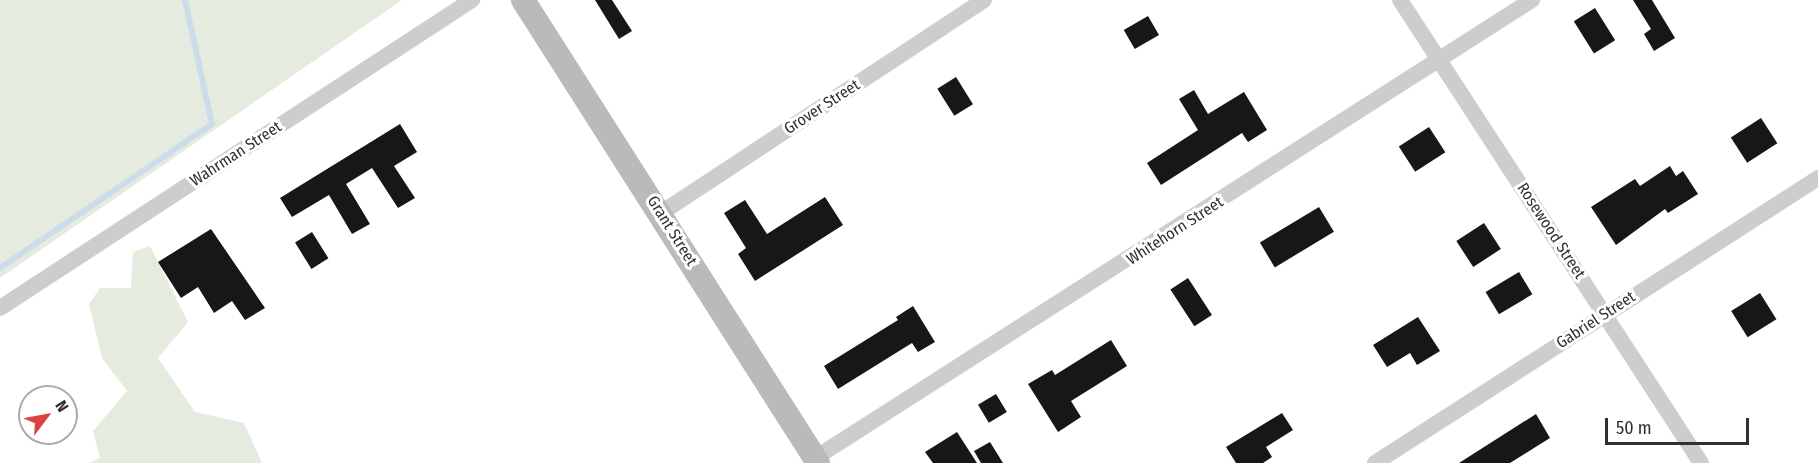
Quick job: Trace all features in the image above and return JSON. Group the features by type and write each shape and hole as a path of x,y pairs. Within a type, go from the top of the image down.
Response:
{"street":[{"name":"Wahrman Street","path":"0,308 472,0"},
{"name":"Grant Street","path":"523,0 661,213 816,461"},
{"name":"Grover Street","path":"661,213 984,0"},
{"name":"Rosewood Street","path":"1400,0 1701,463"},
{"name":"Whitehorn Street","path":"816,461 1532,0"},
{"name":"Gabriel Street","path":"1375,463 1818,178"}],"shaded area":[{"path":"0,0 402,0 0,278"},
{"path":"150,246 188,322 158,358 195,412 244,423 262,463 89,463 100,458 93,431 127,391 102,358 89,304 100,288 131,288 133,252"}],"building":[{"path":"595,0 612,0 632,31 619,39"},
{"path":"1633,0 1652,0 1675,38 1654,51 1644,34 1651,29"},
{"path":"1595,8 1615,40 1594,53 1574,21"},
{"path":"1148,16 1159,35 1135,49 1124,30"},
{"path":"956,77 973,104 954,116 937,89"},
{"path":"1194,90 1208,114 1244,92 1267,130 1248,142 1242,133 1161,185 1147,163 1198,130 1179,99"},
{"path":"1761,118 1777,143 1747,163 1731,138"},
{"path":"400,124 417,152 394,166 415,198 398,208 372,168 346,184 370,224 352,234 329,195 292,217 280,198"},
{"path":"1429,127 1445,152 1415,172 1399,147"},
{"path":"1670,166 1676,176 1683,171 1698,194 1668,213 1665,209 1616,245 1591,207 1635,179 1640,186"},
{"path":"825,197 843,225 755,281 738,254 746,248 724,213 745,200 767,234"},
{"path":"1319,207 1334,232 1275,267 1260,243"},
{"path":"1484,223 1501,249 1473,267 1456,241"},
{"path":"211,229 265,308 245,320 232,301 214,313 198,287 181,298 158,262"},
{"path":"312,232 328,258 311,269 295,243"},
{"path":"1519,272 1532,294 1499,314 1486,292"},
{"path":"1188,278 1212,315 1194,326 1170,289"},
{"path":"1760,293 1776,319 1748,337 1731,311"},
{"path":"913,306 935,342 918,352 912,343 838,389 824,366 898,320 896,317"},
{"path":"1418,317 1440,351 1417,365 1410,353 1387,367 1373,345"},
{"path":"1111,340 1127,366 1071,401 1081,417 1058,432 1028,384 1052,370 1055,375"},
{"path":"996,394 1007,412 989,423 978,405"},
{"path":"1282,413 1293,430 1266,447 1272,457 1263,463 1236,463 1226,447"},
{"path":"1536,414 1550,438 1510,463 1459,463"},
{"path":"957,432 977,463 933,463 925,452"},
{"path":"990,442 1003,463 981,463 974,451"}],"waterway":[{"path":"0,268 212,124 185,0"}]}
